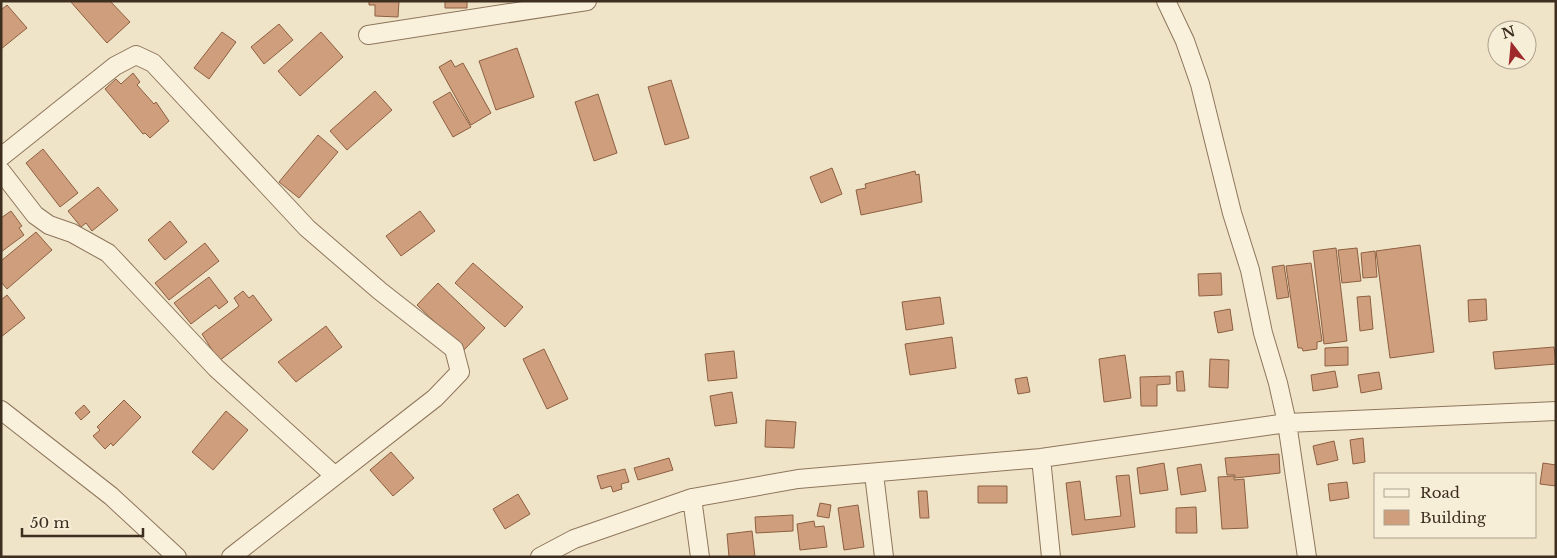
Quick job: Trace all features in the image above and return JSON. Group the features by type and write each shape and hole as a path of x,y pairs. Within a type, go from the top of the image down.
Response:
{"street":[{"path":"368,35 587,1"},
{"path":"1166,1 1186,41 1200,84 1232,213 1250,270 1263,333 1278,383 1287,423 1307,557"},
{"path":"1,156 115,66 136,55 153,63 308,228 380,291 454,349 460,372 435,398 231,557"},
{"path":"1,171 35,215 50,225 72,233 108,253 216,368 335,476"},
{"path":"540,557 574,539 692,498 798,479 874,474 1041,458 1287,423 1556,411"},
{"path":"4,418 112,496 178,557"},
{"path":"1041,458 1051,557"},
{"path":"874,474 884,557"},
{"path":"692,498 700,557"}],"building":[{"path":"70,1 110,1 130,22 107,43"},
{"path":"369,1 399,1 398,17 375,16 375,5 369,5"},
{"path":"445,1 467,1 467,8 445,8"},
{"path":"7,5 27,28 1,49 1,10"},
{"path":"279,24 293,40 264,64 251,47"},
{"path":"222,32 236,42 209,79 194,68"},
{"path":"321,32 343,57 300,96 278,71"},
{"path":"517,48 534,97 496,110 479,61"},
{"path":"451,60 455,67 463,63 491,113 471,125 439,67"},
{"path":"133,73 140,82 137,85 154,104 156,102 169,121 150,138 145,133 143,134 105,89 116,79 121,84"},
{"path":"671,80 689,138 665,145 648,87"},
{"path":"375,91 392,110 347,150 330,131"},
{"path":"450,92 471,127 453,137 433,102"},
{"path":"598,94 617,153 594,161 575,102"},
{"path":"318,135 338,152 299,198 279,182"},
{"path":"43,149 78,193 60,207 26,163"},
{"path":"832,168 842,194 821,203 810,177"},
{"path":"915,171 916,175 919,174 922,202 861,215 856,190 866,188 865,184"},
{"path":"98,187 118,210 92,231 86,223 81,227 68,211"},
{"path":"11,211 22,226 19,228 24,235 1,252 1,218"},
{"path":"420,211 435,231 401,256 386,236"},
{"path":"170,221 187,242 165,260 148,240"},
{"path":"36,232 52,250 7,289 1,282 1,261"},
{"path":"205,243 219,261 169,300 155,283"},
{"path":"1420,245 1434,352 1390,358 1376,251"},
{"path":"1336,248 1347,341 1324,344 1313,251"},
{"path":"1357,248 1361,281 1342,283 1338,250"},
{"path":"1375,251 1377,277 1363,278 1361,253"},
{"path":"473,263 523,307 505,327 455,283"},
{"path":"1311,263 1322,341 1317,342 1317,349 1303,351 1302,348 1298,348 1286,266"},
{"path":"1284,265 1289,297 1277,299 1272,267"},
{"path":"1221,273 1222,295 1199,296 1198,274"},
{"path":"209,277 228,302 219,309 216,305 191,324 174,303"},
{"path":"438,283 485,328 464,350 417,305"},
{"path":"243,291 249,298 253,295 272,320 219,361 202,334 239,306 234,298"},
{"path":"7,295 25,318 1,337 1,300"},
{"path":"1370,296 1373,329 1360,331 1357,297"},
{"path":"940,297 944,324 906,330 902,302"},
{"path":"1486,299 1487,320 1469,322 1468,300"},
{"path":"1230,309 1233,330 1218,333 1214,312"},
{"path":"326,326 342,347 296,382 278,362"},
{"path":"952,337 956,368 910,375 905,344"},
{"path":"1348,347 1348,365 1325,366 1325,348"},
{"path":"1554,347 1556,364 1495,369 1493,352"},
{"path":"544,349 568,399 547,409 523,359"},
{"path":"734,351 737,378 708,381 705,354"},
{"path":"1125,355 1131,398 1104,402 1099,359"},
{"path":"1210,359 1229,360 1228,388 1209,387"},
{"path":"1183,371 1185,391 1177,391 1176,372"},
{"path":"1335,371 1338,387 1313,391 1311,375"},
{"path":"1379,372 1382,389 1361,393 1358,375"},
{"path":"1170,376 1170,384 1157,385 1157,406 1141,406 1140,377"},
{"path":"1027,377 1030,392 1018,394 1015,379"},
{"path":"732,392 737,423 715,426 710,396"},
{"path":"124,400 141,417 113,446 111,443 105,449 93,436 100,430 97,427"},
{"path":"84,405 90,412 81,420 75,413"},
{"path":"226,411 248,430 213,470 192,452"},
{"path":"766,420 796,422 794,448 765,447"},
{"path":"1363,438 1365,462 1353,464 1350,440"},
{"path":"1334,441 1338,460 1317,465 1313,446"},
{"path":"391,452 414,478 393,496 370,470"},
{"path":"1279,454 1280,473 1235,478 1235,475 1227,475 1225,458"},
{"path":"669,458 673,470 638,480 634,468"},
{"path":"1164,463 1168,490 1140,494 1137,468"},
{"path":"1543,463 1556,465 1556,486 1540,484"},
{"path":"1201,464 1206,491 1181,495 1177,468"},
{"path":"625,469 629,482 621,484 622,489 613,492 611,486 601,489 597,476"},
{"path":"1129,475 1135,527 1072,535 1066,483 1080,481 1085,520 1121,516 1116,476"},
{"path":"1234,476 1234,480 1244,479 1248,528 1222,529 1218,477"},
{"path":"1347,482 1349,498 1330,501 1328,484"},
{"path":"978,486 1007,486 1007,503 978,503"},
{"path":"918,491 927,491 929,518 920,518"},
{"path":"518,494 530,514 505,529 493,509"},
{"path":"820,503 831,505 829,518 817,516"},
{"path":"858,505 864,547 844,550 838,508"},
{"path":"1196,507 1197,533 1176,533 1176,508"},
{"path":"793,515 793,531 756,533 755,517"},
{"path":"814,521 815,527 824,526 827,547 800,550 797,524"},
{"path":"752,531 755,557 729,557 727,534"}]}
